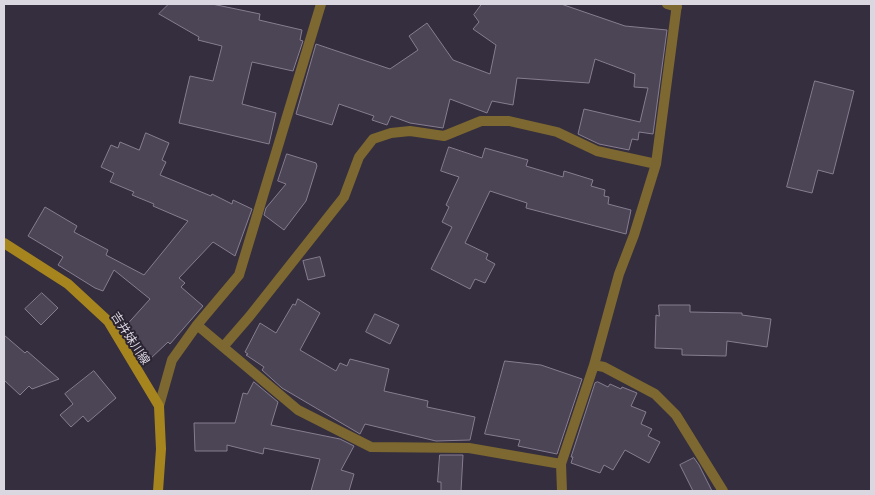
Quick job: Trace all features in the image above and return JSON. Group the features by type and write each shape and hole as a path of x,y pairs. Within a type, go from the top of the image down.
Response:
{"main road":[{"name":"吉井妹川線","path":"4,243 68,284 108,321 159,406 161,449 158,491"}],"street":[{"path":"159,406 172,360 197,325 239,275 321,4"},
{"path":"562,491 561,464 594,365 619,274 634,235 656,164 674,5"},
{"path":"222,347 249,317 344,197 359,157 374,139 391,132 410,131 444,136 481,120 509,121 557,132 597,151 656,164"},
{"path":"197,325 298,410 371,447 469,448 561,464"},
{"path":"594,365 604,367 655,394 676,415 724,491"}],"building":[{"path":"169,4 212,4 260,14 259,20 302,30 300,40 303,41 293,71 252,62 242,104 276,113 269,144 179,123 190,76 213,81 222,46 198,40 199,37 159,14"},
{"path":"482,4 561,4 625,26 667,30 653,134 639,132 638,140 632,139 629,150 599,144 578,134 584,109 640,122 648,88 634,87 635,74 595,59 589,83 517,78 513,105 492,101 487,113 450,99 443,128 410,123 391,116 387,125 372,120 374,116 339,104 332,125 296,114 316,44 390,69 418,50 409,36 427,23 453,60 490,74 496,45 473,29 479,22 474,15"},
{"path":"815,81 854,91 833,174 818,170 812,193 787,187"},
{"path":"146,133 169,143 162,160 166,162 160,175 211,196 212,194 232,204 233,200 252,209 235,256 213,242 179,278 185,283 181,287 203,306 170,344 168,342 149,360 133,344 135,343 123,329 150,299 114,270 103,291 95,288 58,265 63,257 28,236 45,207 77,226 74,232 108,250 106,255 144,275 188,221 153,206 154,204 132,195 134,192 110,182 114,173 101,167 111,145 118,148 120,142 139,150"},
{"path":"449,147 482,158 485,148 528,160 526,166 563,177 564,171 593,180 591,186 605,190 604,196 609,197 608,204 631,210 626,234 526,208 527,203 490,191 465,243 488,254 486,259 495,264 485,283 475,279 470,289 431,269 452,227 442,222 449,207 446,205 459,177 441,171"},
{"path":"287,154 316,163 317,166 306,201 284,230 264,215 266,208 286,184 278,181"},
{"path":"320,257 325,276 308,280 303,261"},
{"path":"42,293 58,308 41,325 25,309"},
{"path":"298,299 320,313 300,350 336,371 340,363 347,366 350,359 389,369 384,391 428,401 427,407 475,417 470,440 436,441 365,424 360,434 282,388 262,370 264,367 246,355 248,354 245,352 260,323 276,333"},
{"path":"659,305 690,305 690,312 742,313 742,315 771,319 767,347 727,341 726,356 682,355 682,349 655,348 656,315 659,316"},
{"path":"375,314 399,325 390,344 366,332"},
{"path":"4,335 25,353 27,351 59,379 32,389 29,386 20,395 4,380"},
{"path":"505,361 541,365 582,379 557,454 518,446 520,440 485,434"},
{"path":"94,371 116,398 88,422 83,416 71,427 60,415 73,404 65,394"},
{"path":"254,382 278,402 271,425 340,439 354,446 341,470 354,474 349,491 311,491 320,459 264,448 263,454 227,445 227,451 195,451 194,423 235,423 243,393 247,394"},
{"path":"598,382 608,387 610,384 637,393 631,406 646,412 641,424 652,429 648,436 660,442 649,463 625,450 613,470 604,465 600,473 571,463 573,457 571,457 595,383"},
{"path":"440,455 463,455 461,491 441,491 441,482 438,482"},
{"path":"694,458 712,491 693,491 680,465"}]}
